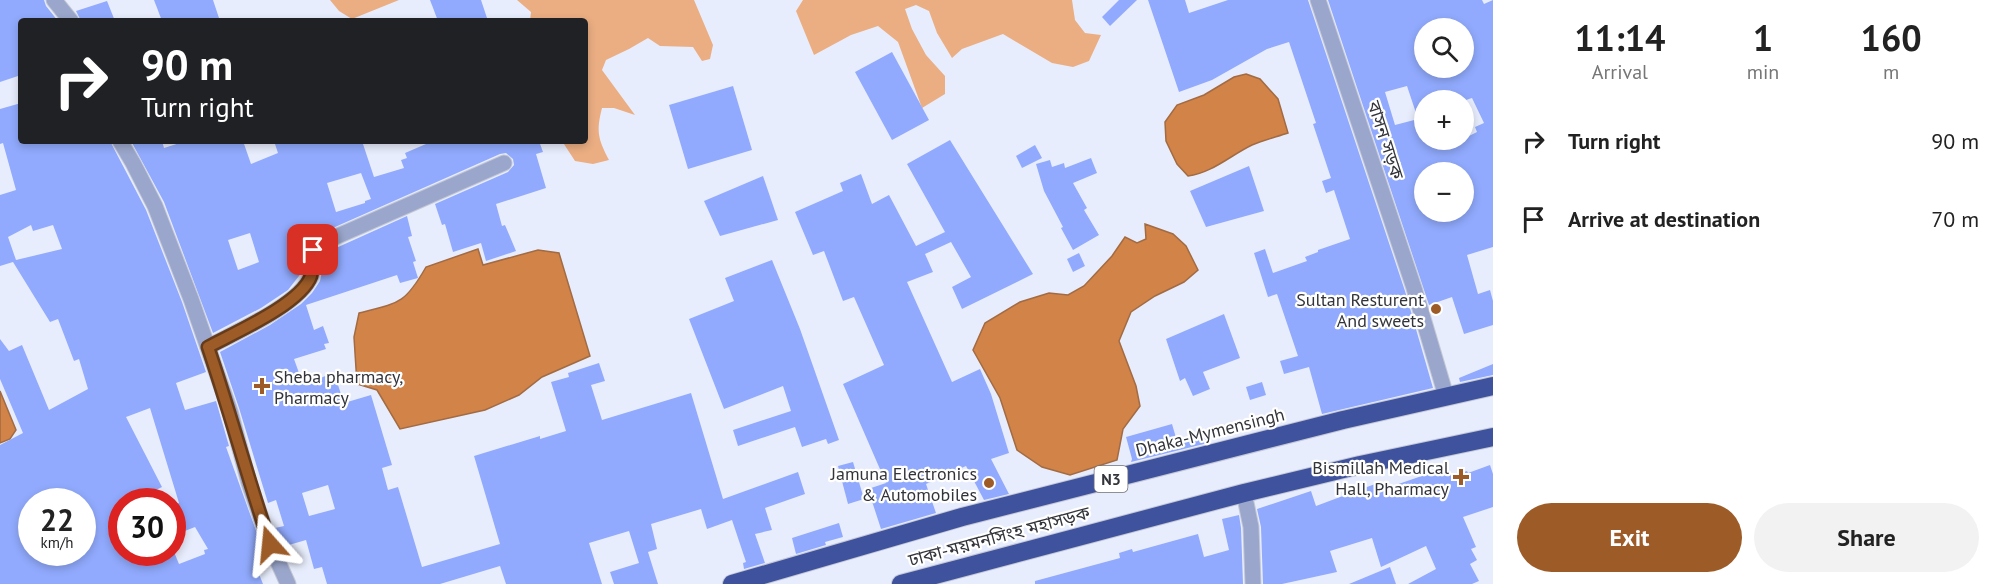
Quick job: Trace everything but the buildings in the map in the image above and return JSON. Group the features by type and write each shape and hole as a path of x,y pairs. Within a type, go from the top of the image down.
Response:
{"highway":[{"name":"Dhaka-Mymensingh","path":"732,584 962,516 1343,420 1493,386"},
{"name":"ঢাকা-ময়মনসিংহ মহাসড়ক","path":"901,584 934,579 1244,493 1493,436"}],"street":[{"path":"54,0 69,18"},
{"name":"বাসন সড়ক","path":"1318,0 1414,288 1446,396"},
{"path":"122,144 155,206 191,299 230,411 249,483 270,544 288,584"},
{"path":"208,347 291,301 304,288 311,276 310,253 313,250 331,239 504,163"},
{"path":"1244,493 1251,527 1253,584"}],"shaded area":[{"path":"330,0 399,0 354,18 339,11"},
{"path":"517,0 694,0 713,45 710,59 702,61 693,47 660,46 648,38 606,60 602,70 635,115 614,108 602,108 599,135 609,160 593,164 575,161 564,144 588,144 588,18 530,18 531,12"},
{"path":"803,0 1072,0 1075,20 1085,33 1101,35 1089,61 1073,67 1052,63 1003,34 962,49 952,58 937,33 929,11 916,5 905,9 912,29 926,55 945,76 945,94 922,108 898,42 878,26 851,35 814,55 796,11"},
{"path":"1246,74 1260,79 1278,99 1288,133 1252,145 1213,168 1188,176 1177,164 1166,141 1165,122 1177,105 1204,95 1234,77"},
{"path":"1145,224 1173,234 1186,246 1198,270 1184,282 1155,296 1131,312 1119,341 1136,386 1140,406 1123,429 1117,460 1070,475 1042,467 1017,450 1000,398 973,350 985,323 1020,302 1049,293 1068,295 1084,286 1112,256 1125,237 1137,243 1146,239"},
{"path":"478,249 483,265 538,250 559,253 590,356 542,377 519,395 485,410 400,429 377,390 357,384 354,337 359,313 400,300 412,288 426,267"},
{"path":"0,391 16,430 10,439 0,443"}],"place":[{"name":"Sultan Resturent And sweets","path":"1436,309"},
{"name":"Sheba pharmacy, Pharmacy","path":"262,386"},
{"name":"Bismillah Medical Hall, Pharmacy","path":"1461,477"},
{"name":"Jamuna Electronics & Automobiles","path":"989,483"}],"route":[{"path":"270,544 208,347 291,301 304,288 311,276 310,253 313,250"}]}
